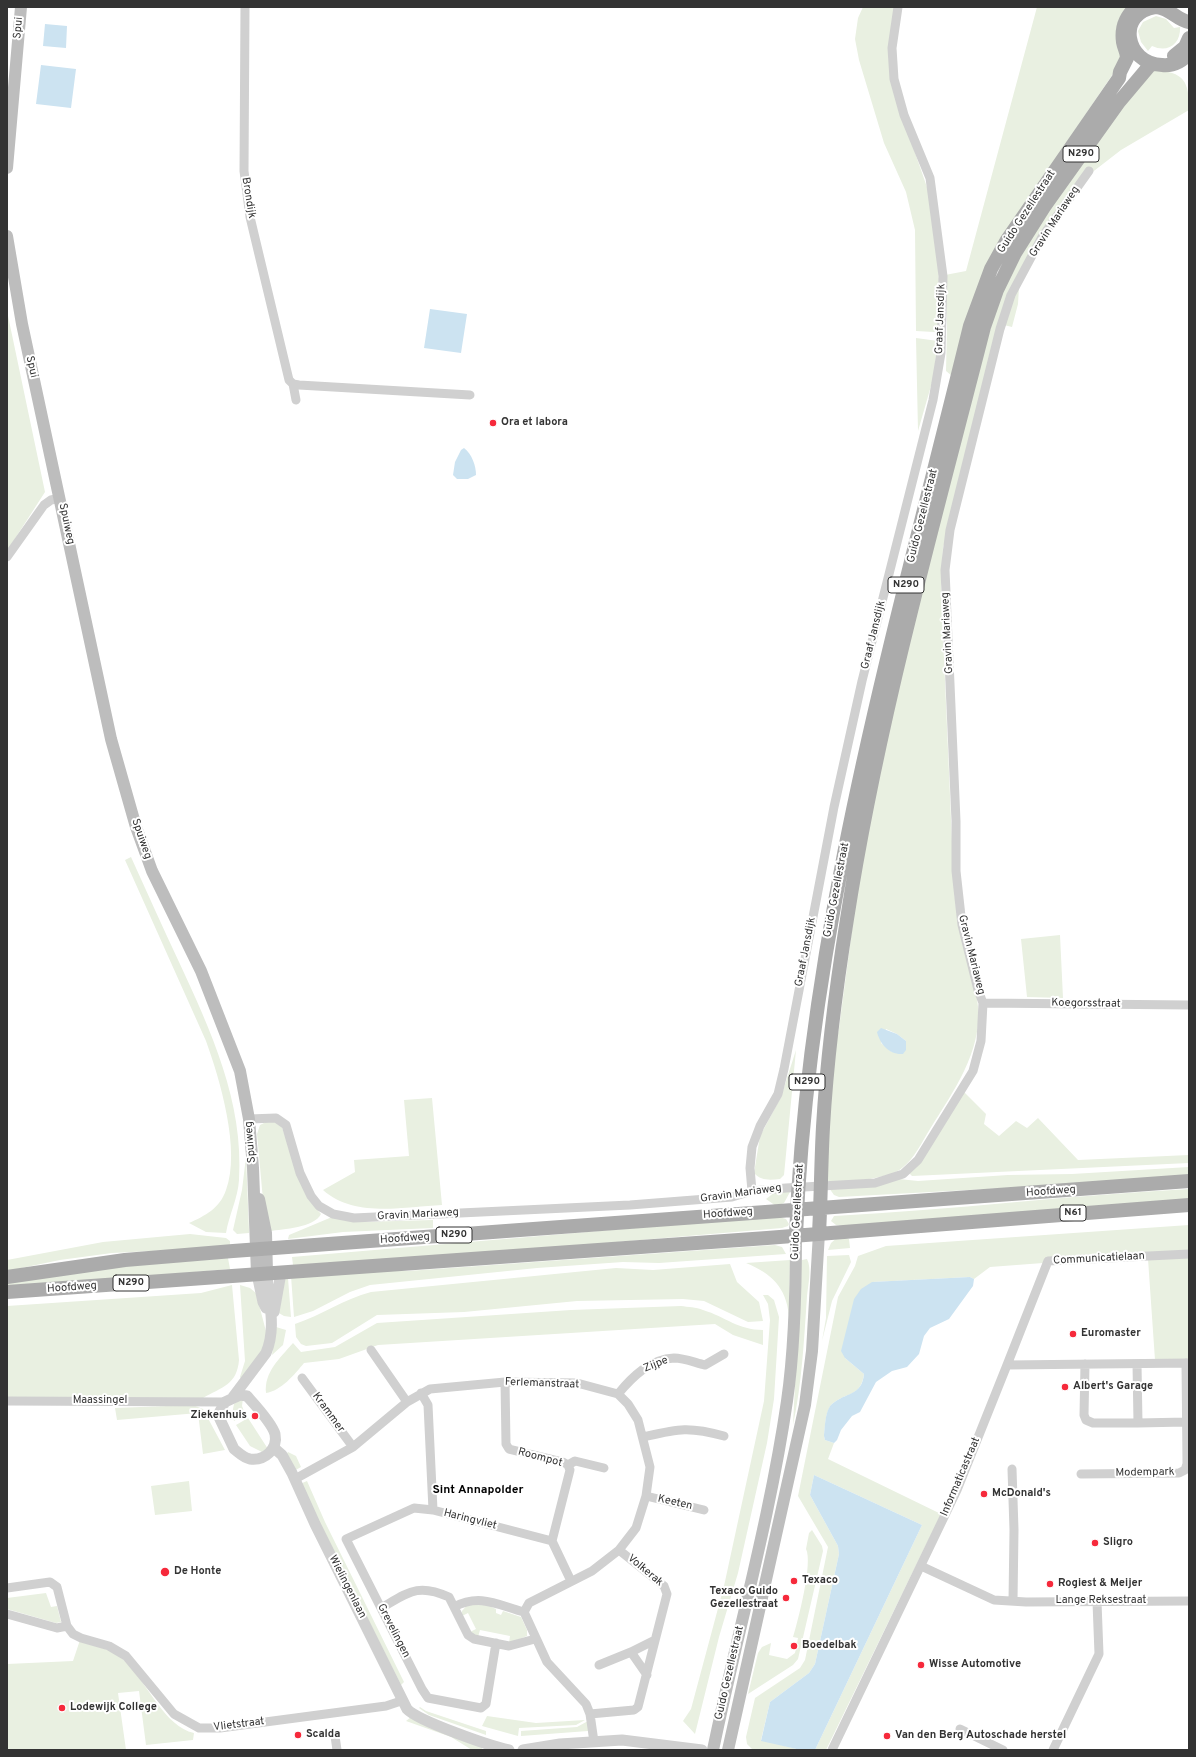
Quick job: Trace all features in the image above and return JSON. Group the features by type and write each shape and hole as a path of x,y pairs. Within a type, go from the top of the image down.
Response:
{"main road":[{"name":"Spui","path":"7,168 21,7"},
{"name":"N290","path":"1136,7 1130,14 1123,28 1123,44 1140,58"},
{"path":"1187,18 1181,20 1170,10 1156,7 1144,10 1138,14 1131,25 1130,41 1140,58 1170,65 1185,54 1189,38"},
{"name":"Guido Gezellestraat","path":"713,1750 779,1452 787,1404 793,1326 797,1209 803,1117 810,1055 831,923 852,812 873,720 970,326 992,268 1007,240 1119,78 1140,58"},
{"name":"Guido Gezellestraat","path":"728,1750 805,1405 812,1351 819,1233 823,1127 828,1061 846,920 877,757 924,562 984,327 997,290 1015,253 1044,207 1130,87 1135,84 1140,58"},
{"name":"Spui","path":"7,236 22,324 60,498"},
{"name":"Spuiweg","path":"60,498 111,739 136,827 152,871 201,971 240,1071 249,1119 253,1168 266,1234 261,1249"},
{"name":"Hoofdweg","path":"7,1277 125,1260 1189,1181"},
{"name":"Hoofdweg","path":"7,1292 1189,1205"},
{"path":"261,1249 268,1273"}],"street":[{"name":"Brondijk","path":"245,7 244,171 250,217 289,380 293,384 296,400"},
{"name":"Graaf Jansdijk","path":"752,1191 750,1168 752,1147 760,1126 778,1094 784,1069 834,806 862,681 933,400 941,353 943,276 930,178 904,115 894,79 892,48 898,7"},
{"name":"Gravin Mariaweg","path":"249,1119 276,1118 286,1125 300,1173 311,1196 319,1206 333,1214 354,1218 630,1205 732,1197 752,1191 876,1183 892,1179 903,1174 918,1160 972,1071 981,1041 983,1003 978,990 962,925 956,871 956,821 945,570 950,530 996,344 1011,295 1042,237 1089,171"},
{"path":"293,384 470,395"},
{"path":"7,557 44,506 51,500 60,498"},
{"name":"Koegorsstraat","path":"983,1003 1189,1005"},
{"name":"Communicatielaan","path":"1007,1365 1048,1262 1189,1254"},
{"path":"268,1273 263,1302 272,1318"},
{"path":"218,1415 229,1399 254,1370 269,1346 272,1318 268,1273"},
{"path":"371,1350 407,1402"},
{"name":"Zijpe","path":"618,1394 632,1378 646,1367 660,1361 675,1358 705,1365 724,1354"},
{"path":"1007,1365 1187,1363"},
{"name":"Modempark","path":"1081,1474 1182,1472 1187,1464 1187,1363"},
{"path":"1085,1364 1084,1415 1086,1420 1093,1423 1186,1422"},
{"path":"1137,1364 1138,1422"},
{"name":"Informaticastraat","path":"832,1750 957,1490 1007,1365"},
{"path":"247,1396 254,1370"},
{"name":"Krammer","path":"302,1378 353,1447"},
{"name":"Ferlemanstraat","path":"294,1476 353,1447 407,1402 430,1389 505,1382 577,1383 618,1394"},
{"name":"Roompot","path":"505,1382 506,1444 509,1449 563,1462 568,1465 570,1470 552,1541"},
{"name":"Haringvliet","path":"421,1393 428,1405 433,1510 552,1541"},
{"path":"524,1612 529,1603 592,1571 619,1550 636,1528 646,1496 650,1466 638,1420 628,1404 618,1394"},
{"path":"240,1395 247,1396 272,1429 275,1439 274,1448 267,1455 250,1459 234,1449 218,1415 208,1406 192,1400 216,1403 240,1395"},
{"name":"Maassingel","path":"7,1401 192,1400"},
{"path":"643,1437 680,1428 700,1430 724,1436"},
{"name":"Wielingenlaan","path":"274,1448 282,1455 294,1476 315,1524 391,1676 401,1701"},
{"path":"262,1457 277,1462 294,1476"},
{"name":"Roompot","path":"568,1465 575,1461 604,1468"},
{"path":"1012,1469 1014,1601"},
{"name":"Keeten","path":"646,1496 704,1510"},
{"name":"Grevelingen","path":"433,1510 414,1508 346,1539 422,1689 428,1698 436,1701 481,1708 486,1704 496,1643"},
{"path":"552,1541 571,1581"},
{"name":"Volkerak","path":"590,1714 634,1710 638,1707 667,1594 664,1586 619,1550"},
{"name":"Lange Reksestraat","path":"921,1566 994,1600 1097,1602 1189,1601"},
{"path":"7,1588 50,1582 57,1587 67,1626 57,1628 7,1614"},
{"path":"381,1608 409,1593 423,1589 435,1590 449,1597 468,1635 474,1639 509,1646 535,1639"},
{"path":"454,1607 466,1601 479,1599 524,1612"},
{"path":"1053,1750 1099,1654 1097,1602"},
{"path":"524,1612 535,1639 547,1662 586,1704 590,1714 594,1742"},
{"name":"Vlietstraat","path":"67,1626 73,1634 81,1638 109,1646 126,1656 174,1714 198,1728 220,1728 386,1706 401,1701"},
{"path":"599,1664 631,1652 655,1640"},
{"path":"631,1652 646,1674"},
{"path":"401,1701 410,1713 417,1717 484,1744 503,1748 516,1744 560,1744 622,1740 702,1750"},
{"path":"960,1729 1003,1750"},
{"path":"335,1736 337,1750"},
{"path":"644,1742 667,1750"},
{"path":"523,1750 560,1744"}],"green space":[{"path":"863,7 896,7 890,50 912,144 929,193 938,249 940,321 939,329 934,332 916,331 915,230 906,192 884,143 859,60 855,39 858,18"},
{"path":"1037,7 1130,7 1121,62 1023,207 952,376 946,371 947,326 945,275 966,271"},
{"path":"1156,16 1166,19 1174,28 1180,27 1180,33 1176,43 1172,46 1163,49 1152,46 1148,51 1141,42 1138,31 1143,22"},
{"path":"1153,70 1164,71 1172,73 1183,80 1188,92 1189,110 1121,150 1090,174 1044,239 1019,287 1018,304 1012,327 1000,324 943,548 941,587 954,888 961,936 978,1007 978,1024 971,1056 956,1086 918,1150 902,1168 887,1175 855,1181 828,1181 827,1120 833,1058 839,1028 861,862 894,706 973,385 1005,282 1036,227 1146,74","holes":["886,1029 897,1034 906,1041 892,1052 881,1043"]},
{"path":"7,311 45,492 7,551"},
{"path":"916,338 938,341 933,379 918,431"},
{"path":"131,857 203,1014 223,1068 231,1095 239,1151 239,1180 226,1233 206,1232 189,1223 216,1207 226,1190 230,1174 231,1155 227,1115 217,1075 206,1041 125,860"},
{"path":"1060,935 1063,998 1027,997 1021,939"},
{"path":"796,1050 784,1175 780,1179 763,1179 754,1173 760,1136 781,1097"},
{"path":"964,1092 986,1114 984,1124 999,1136 1016,1121 1027,1128 1038,1118 1078,1160 1189,1155 1189,1163 912,1176 909,1173"},
{"path":"432,1098 442,1205 395,1209 364,1208 335,1199 323,1190 355,1172 354,1160 409,1156 404,1100"},
{"path":"270,1120 281,1125 309,1200 321,1214 317,1219 305,1225 270,1231 264,1211 257,1134 260,1125"},
{"path":"246,1157 249,1233 237,1234 233,1230 242,1190"},
{"path":"1189,1167 1189,1178 839,1197 834,1195 829,1188 899,1179 918,1181 1008,1175 1072,1174"},
{"path":"1189,1189 1189,1201 845,1226 836,1225 831,1221 834,1216"},
{"path":"775,1192 790,1192 784,1203 776,1206 766,1199"},
{"path":"776,1216 786,1219 789,1224 788,1226 782,1228 523,1250 293,1265 292,1257"},
{"path":"332,1217 361,1222 433,1220 433,1228 343,1232 288,1239 289,1235"},
{"path":"1189,1225 1189,1252 990,1267 974,1279 970,1277 873,1282 845,1358 864,1374 860,1387 852,1393 837,1400 832,1404 828,1411 824,1436 825,1440 834,1443 828,1459 941,1514 826,1750 815,1750 922,1525 814,1475 810,1495 838,1546 839,1554 815,1664 809,1673 770,1702 761,1740 801,1750 752,1749 747,1744 746,1737 755,1698 800,1668 805,1660 828,1547 798,1496 838,1297 855,1266 858,1256 886,1246"},
{"path":"190,1234 226,1238 230,1241 230,1247 112,1253 60,1260 7,1271 7,1260 103,1242"},
{"path":"839,1236 849,1239 850,1248 828,1250 831,1243"},
{"path":"775,1245 782,1247 786,1254 659,1263 623,1262 537,1268 370,1285 350,1292 313,1311 294,1317 291,1276 377,1271 408,1271"},
{"path":"849,1255 851,1262 832,1301 822,1341 826,1318 827,1256"},
{"path":"1189,1257 1189,1359 1155,1360 1148,1259"},
{"path":"228,1258 230,1269 7,1288 7,1283 92,1269"},
{"path":"807,1259 809,1267 809,1282 804,1345 799,1393 793,1425 801,1263 802,1260"},
{"path":"790,1260 789,1316 785,1297 781,1289 770,1277 746,1263"},
{"path":"730,1264 737,1282 759,1302 763,1321 748,1322 704,1301 683,1299 577,1301 464,1312 377,1315 332,1343 306,1346 301,1344 296,1337 295,1324 371,1292 616,1268 653,1270"},
{"path":"288,1278 291,1317 284,1316 277,1312 284,1280"},
{"path":"232,1285 239,1360 238,1368 232,1380 222,1388 203,1398 7,1398 7,1306 201,1293"},
{"path":"240,1285 250,1288 256,1293 268,1339 267,1345 242,1381 240,1377 245,1361"},
{"path":"763,1295 768,1295 774,1300 779,1317 774,1399 767,1443 738,1573 719,1637 695,1734 683,1721 691,1709 724,1586 764,1401 770,1320 768,1304"},
{"path":"681,1306 700,1309 739,1326 763,1330 763,1345 733,1335 715,1324 378,1345 339,1359 304,1363 282,1386 272,1392 266,1393 266,1385 270,1372 293,1343 301,1352 335,1347 377,1323 571,1310"},
{"path":"276,1327 286,1330 283,1345 272,1355"},
{"path":"243,1398 242,1406 245,1414 234,1421 232,1414 234,1404"},
{"path":"193,1405 203,1409 225,1450 203,1454 198,1413 117,1420 115,1408"},
{"path":"248,1418 268,1449 262,1452 250,1446 236,1425"},
{"path":"288,1452 296,1456 301,1467 294,1471 285,1456"},
{"path":"189,1481 192,1511 155,1515 151,1486"},
{"path":"307,1481 325,1522 404,1682 401,1685 300,1484"},
{"path":"812,1530 822,1546 823,1551 798,1659 793,1665 748,1694 758,1653 762,1647 771,1643 769,1655 787,1659 795,1653 798,1638 793,1637 804,1592 808,1566 806,1549 809,1533"},
{"path":"46,1593 51,1607 57,1606 61,1622 56,1623 7,1609 7,1598"},
{"path":"468,1604 487,1605 496,1609 496,1613 501,1615 503,1611 521,1617 527,1630 527,1636 509,1643 510,1636 480,1630 478,1637 470,1632 476,1629 468,1613 462,1616 462,1611"},
{"name":"Lodewijk College","path":"80,1640 105,1649 117,1655 127,1663 165,1713 184,1729 194,1733 193,1740 146,1745 139,1691 118,1693 126,1750 7,1750 7,1664 73,1661"},
{"path":"420,1707 426,1711 486,1731 486,1735 429,1715 419,1708"},
{"path":"487,1716 536,1723 585,1720 576,1725 519,1728 518,1736 482,1726"},
{"path":"411,1717 482,1746 482,1750 472,1750 451,1737 406,1721"},
{"path":"588,1721 588,1731 521,1736 521,1731 577,1727"}],"water":[{"path":"45,24 67,26 66,48 43,46"},
{"path":"41,65 76,69 71,108 36,104"},
{"path":"430,309 467,314 461,353 424,348"},
{"path":"464,448 473,460 476,475 468,479 457,479 453,475 455,462 461,450"},
{"path":"881,1028 897,1034 906,1041 906,1050 903,1054 889,1051 880,1041 877,1032"},
{"path":"970,1277 974,1279 973,1286 949,1319 930,1328 924,1336 919,1354 907,1367 892,1371 876,1382 860,1412 852,1416 841,1430 837,1440 834,1443 825,1440 824,1436 828,1410 837,1400 857,1390 863,1381 864,1374 845,1358 841,1351 854,1299 861,1289 872,1282"},
{"path":"814,1475 922,1525 815,1750 801,1750 761,1741 770,1702 809,1673 815,1664 839,1554 838,1546 810,1495"}],"place":[{"name":"Ora et labora","path":"493,423"},
{"name":"Euromaster","path":"1073,1334"},
{"name":"Albert's Garage","path":"1065,1387"},
{"name":"Ziekenhuis","path":"255,1416"},
{"name":"McDonald's","path":"984,1494"},
{"name":"Sligro","path":"1095,1543"},
{"name":"De Honte","path":"165,1572"},
{"name":"Texaco","path":"794,1581"},
{"name":"Rogiest & Meijer","path":"1050,1584"},
{"name":"Texaco Guido Gezellestraat","path":"786,1598"},
{"name":"Boedelbak","path":"794,1646"},
{"name":"Wisse Automotive","path":"921,1665"},
{"name":"Lodewijk College","path":"62,1708"},
{"name":"Scalda","path":"298,1735"},
{"name":"Van den Berg Autoschade herstel","path":"887,1736"}],"district":[{"name":"Sint Annapolder","path":"478,1491"}]}
